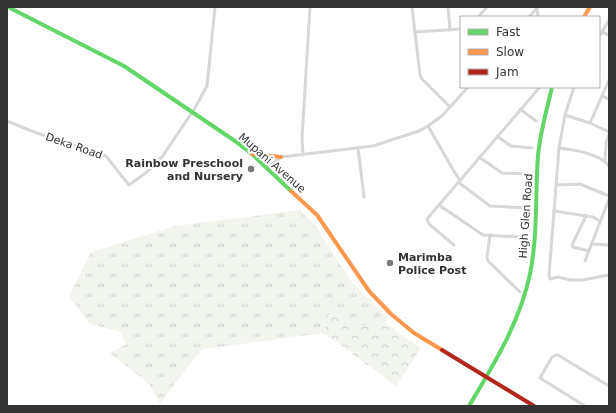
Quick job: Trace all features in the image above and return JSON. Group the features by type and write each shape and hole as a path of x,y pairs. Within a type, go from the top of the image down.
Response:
{"street":[{"name":"Mupani Avenue","path":"8,7 124,66 235,141 268,168 317,216 369,291 391,314 414,333 534,406"},
{"path":"192,112 207,86 215,7"},
{"path":"303,155 302,138 310,7"},
{"path":"412,7 421,77 450,107"},
{"path":"448,7 450,30"},
{"path":"479,16 487,7"},
{"path":"585,16 590,7"},
{"path":"530,16 537,8"},
{"path":"600,35 609,20"},
{"path":"415,32 460,29"},
{"path":"602,32 609,35"},
{"path":"590,122 609,80"},
{"path":"252,154 281,157 375,146 419,131 428,126 443,115 467,88"},
{"path":"454,245 428,222 427,219 539,88"},
{"name":"High Glen Road","path":"469,406 502,349 515,322 527,288 535,244 538,155 543,122 552,88"},
{"path":"574,88 565,115 559,148 549,276 550,279 558,277 570,280 609,275"},
{"path":"602,96 609,99"},
{"path":"520,109 536,121"},
{"name":"Deka Road","path":"7,121 34,132 106,156 129,185 147,172 162,157 192,112"},
{"path":"565,115 590,122 609,133 606,143 605,160 608,165"},
{"path":"428,126 459,181 490,206 529,208"},
{"path":"497,136 511,146 532,148"},
{"path":"358,148 364,197"},
{"path":"559,148 577,150 605,160"},
{"path":"268,168 281,157"},
{"path":"479,157 502,173 529,174"},
{"path":"556,185 580,184 609,196"},
{"path":"585,261 609,199"},
{"path":"439,205 483,235 522,237"},
{"path":"554,210 600,220"},
{"path":"586,216 572,245 573,247 589,251"},
{"path":"490,235 487,257 488,261 520,292"},
{"path":"592,244 609,245"},
{"path":"585,406 540,378 552,357 558,355 608,385"}],"green space":[{"path":"300,210 317,228 350,280 388,318 385,322 350,327 332,302 324,333 202,349 160,403 149,384 110,353 126,344 121,332 90,324 69,296 91,252 175,226"},
{"path":"332,301 350,327 385,322 421,348 396,386 324,333"}],"traffic: fast":[{"path":"8,7 124,66 235,141 252,154 291,191"},
{"path":"469,406 505,342 526,292 533,259 539,147 552,88"}],"traffic: slow":[{"path":"585,16 590,7"},
{"path":"252,154 281,157"},
{"path":"291,191 317,215 369,291 391,314 414,333 442,350"}],"traffic: jam":[{"path":"442,350 534,406"}],"place":[{"name":"Rainbow Preschool and Nursery","path":"251,169"},
{"name":"Marimba Police Post","path":"390,263"}]}
